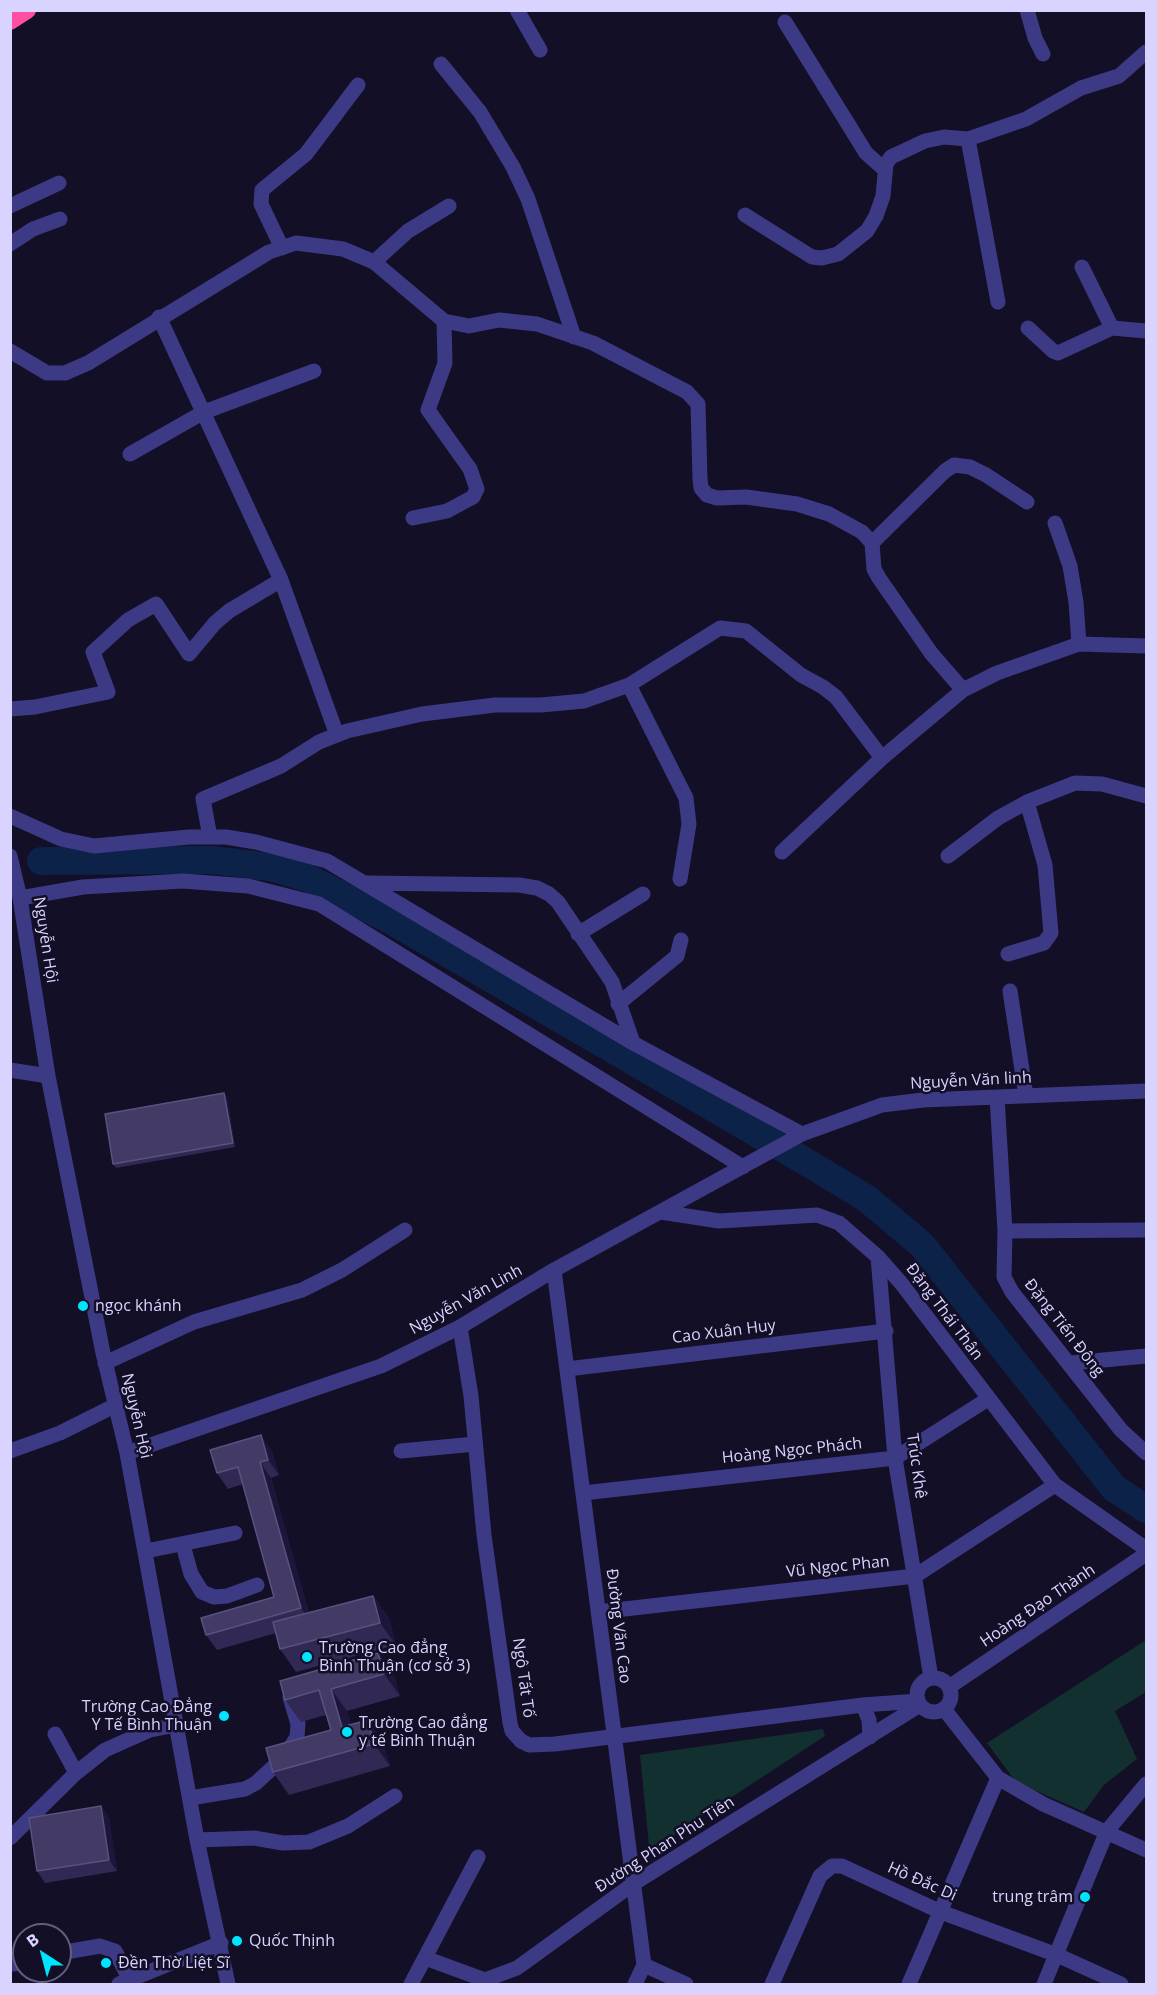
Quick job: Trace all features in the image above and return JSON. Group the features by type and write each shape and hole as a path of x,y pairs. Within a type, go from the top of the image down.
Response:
{"highway":[{"path":"10,21 27,10"}],"street":[{"path":"517,10 540,50"},
{"path":"1027,10 1035,38 1043,54"},
{"path":"785,22 866,153 885,170"},
{"path":"745,215 812,257 822,258 838,254 867,231 876,216 883,196 885,170 891,157 915,145 944,137 968,139 1026,120 1081,88 1119,76 1146,52"},
{"path":"441,64 480,112 513,167 528,200 574,337"},
{"path":"282,248 261,204 262,190 306,154 358,85"},
{"path":"968,139 998,302"},
{"path":"10,206 58,183"},
{"path":"374,262 408,231 449,206"},
{"path":"10,244 33,229 60,219"},
{"path":"10,351 47,373 65,374 88,363 159,317 269,252 296,243 319,244 343,249 374,262 444,321 469,326 499,320 537,324 593,344 687,392 694,398 699,412 700,479 701,488 707,495 717,498 746,497 812,508 862,532 872,543 874,569 879,578 932,653 963,690"},
{"path":"1082,267 1112,328"},
{"path":"159,317 281,580 337,735"},
{"path":"413,518 447,511 473,497 477,489 470,469 428,410 445,363 444,321"},
{"path":"1028,328 1058,353 1112,328 1146,331"},
{"path":"130,454 204,412 314,371"},
{"path":"872,543 945,471 954,465 970,467 986,475 1027,502"},
{"path":"1055,524 1070,566 1076,602 1079,644"},
{"path":"10,709 35,707 108,692 93,652 128,620 156,604 189,654 215,623 229,611 281,580"},
{"path":"210,837 203,799 281,766 319,742 337,735 422,714 462,708 584,701 629,686 720,628 746,631 792,669 836,697 882,758"},
{"path":"782,852 882,758 963,690 997,673 1079,644 1146,646"},
{"path":"629,686 686,798 688,824 680,879"},
{"path":"948,856 998,818 1027,802 1075,783 1087,782 1146,796"},
{"path":"1008,954 1044,943 1051,933 1045,865 1027,802"},
{"path":"10,816 61,838 94,846 210,837 256,842 327,861 633,1043 802,1134"},
{"name":"Nguyễn Hội","path":"10,856 20,898 48,1076 114,1406 127,1453 197,1840 228,1984"},
{"path":"20,898 83,886 183,881 248,886 319,904 743,1167"},
{"path":"365,883 519,885 537,888 558,902 612,982 633,1043"},
{"path":"578,934 643,894"},
{"path":"618,1004 677,956 681,949 681,940"},
{"path":"1010,991 1026,1096"},
{"path":"10,1070 48,1076"},
{"name":"Nguyễn Văn linh","path":"802,1134 882,1105 923,1100 1146,1091"},
{"name":"Đặng Tiến Đông","path":"997,1097 1005,1232 1004,1277 1012,1292 1071,1363 1121,1430 1146,1453"},
{"name":"Nguyễn Văn Linh","path":"127,1453 381,1366 459,1327 554,1270 802,1134"},
{"name":"Đặng Thái Thân","path":"661,1212 719,1221 818,1215 839,1223 878,1257 901,1283 1055,1485 1146,1552"},
{"path":"105,1363 194,1322 302,1290 342,1270 405,1230"},
{"path":"1005,1232 1146,1230"},
{"name":"Trúc Khê","path":"878,1257 896,1458 931,1678"},
{"name":"Đường Văn Cao","path":"554,1270 644,1965"},
{"name":"Ngô Tất Tố","path":"459,1327 475,1444 484,1535 513,1731 521,1741 529,1745 615,1737 863,1705 919,1703"},
{"name":"Cao Xuân Huy","path":"567,1369 886,1331"},
{"path":"1071,1363 1146,1356"},
{"name":"Hoàng Ngọc Phách","path":"583,1493 896,1458 988,1399"},
{"path":"10,1451 60,1433 114,1406"},
{"path":"401,1451 475,1444"},
{"name":"Vũ Ngọc Phan","path":"598,1611 915,1576 1055,1485"},
{"path":"146,1551 236,1533"},
{"path":"183,1545 191,1574 202,1592 214,1597 227,1596 257,1585"},
{"name":"Hoàng Đạo Thành","path":"949,1687 1146,1552"},
{"path":"931,1678 940,1679 949,1687 950,1701 944,1709 931,1712 919,1703 917,1695 921,1684 931,1678"},
{"path":"190,1798 245,1789 256,1783 284,1757 297,1737 298,1724 288,1693"},
{"name":"Đường Phan Phu Tiên","path":"425,1958 485,1980 517,1968 633,1884 870,1737 919,1703"},
{"path":"863,1705 870,1737"},
{"path":"944,1709 998,1778 1043,1804 1146,1850"},
{"path":"10,1838 76,1773 105,1750 150,1730 177,1725"},
{"path":"56,1734 76,1773"},
{"path":"909,1984 998,1778"},
{"path":"1044,1984 1107,1832 1146,1784"},
{"path":"197,1840 254,1838 283,1843 309,1842 348,1826 395,1796"},
{"path":"411,1984 478,1857"},
{"name":"Hồ Đắc Di","path":"772,1984 820,1876 832,1866 842,1866 941,1912 1057,1955 1120,1984"},
{"path":"72,1951 100,1946 115,1951 125,1982 221,1943"},
{"path":"635,1984 644,1965 686,1984"}],"green space":[{"path":"1146,1640 1146,1692 1115,1711 1137,1759 1104,1785 1084,1812 1016,1782 987,1743"},
{"path":"823,1729 825,1736 654,1848 649,1846 640,1755"}],"building":[{"path":"224,1093 233,1143 113,1164 105,1114"},
{"path":"261,1435 268,1460 260,1462 301,1608 206,1635 201,1618 274,1597 238,1467 217,1473 210,1450"},
{"path":"373,1596 380,1623 280,1649 273,1622"},
{"path":"378,1653 384,1674 331,1689 342,1727 368,1720 374,1744 273,1772 266,1748 331,1730 319,1690 285,1700 280,1681"},
{"path":"101,1806 109,1860 37,1871 29,1818"}],"waterway":[{"path":"41,861 212,860 270,867 308,878 392,921 813,1166 866,1198 922,1245 1114,1488 1146,1509"}],"place":[{"name":"ngọc khánh","path":"83,1306"},
{"name":"Trường Cao đẳng Bình Thuận (cơ sở 3)","path":"307,1657"},
{"name":"Trường Cao Đẳng Y Tế Bình Thuận","path":"224,1716"},
{"name":"Trường Cao đẳng y tế Bình Thuận","path":"347,1732"},
{"name":"trung trâm","path":"1085,1897"},
{"name":"Quốc Thịnh","path":"237,1941"},
{"name":"Đền Thờ Liệt Sĩ","path":"106,1963"}]}
